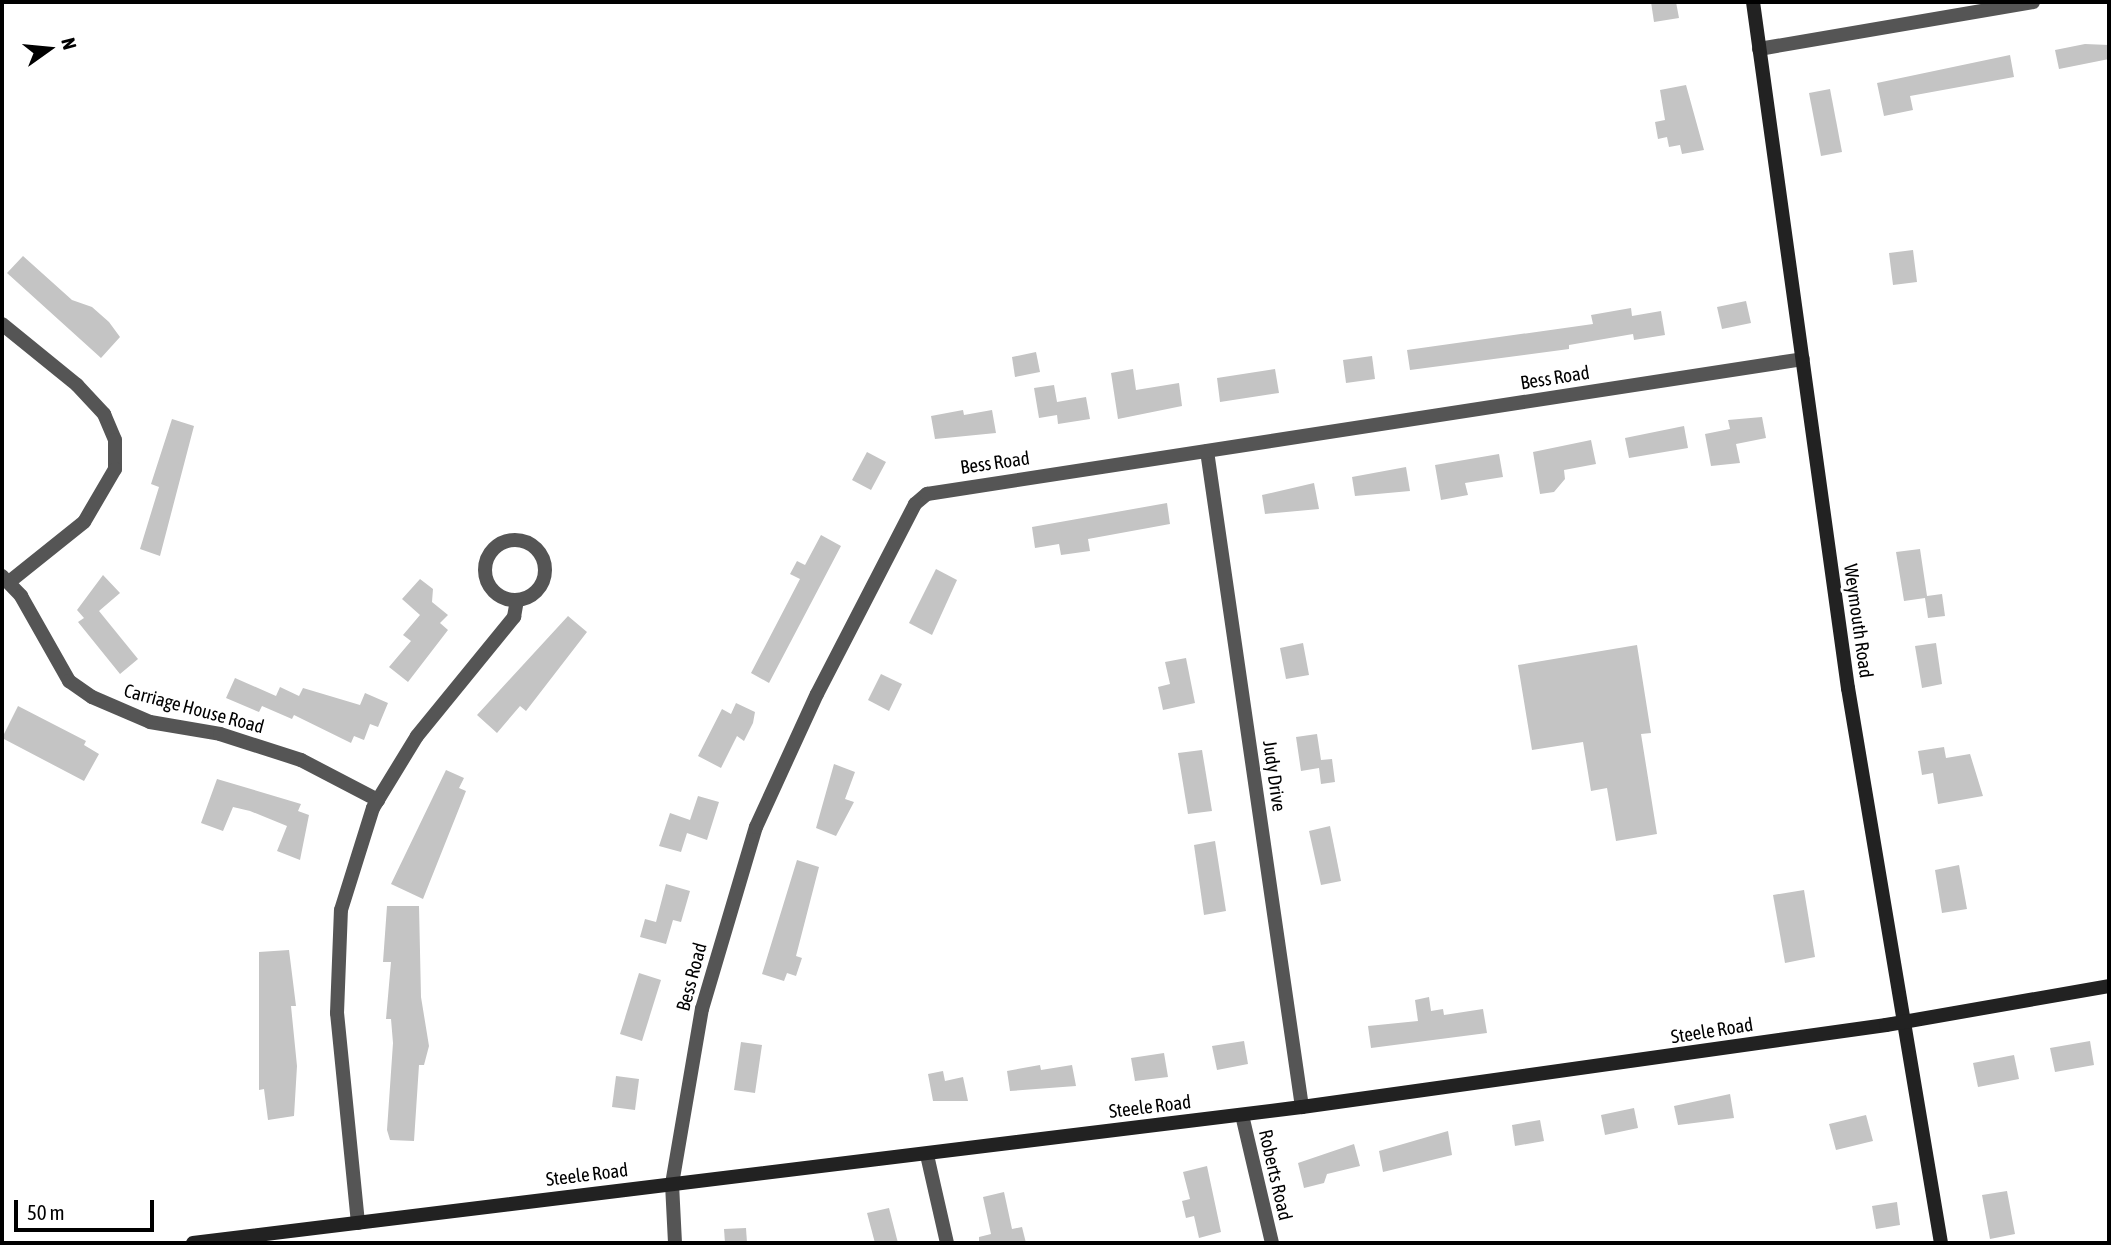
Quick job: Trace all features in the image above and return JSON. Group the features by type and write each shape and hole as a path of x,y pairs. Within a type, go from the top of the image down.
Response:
{"street":[{"name":"Weymouth Road","path":"1753,2 1846,679 1941,1243"},
{"path":"1759,49 2033,2"},
{"name":"Carriage House Road","path":"2,324 77,386 104,414 116,440 115,469 83,522 5,579 69,681 92,697 150,722 220,734 289,756 378,800"},
{"name":"Bess Road","path":"676,1243 673,1184 702,1009 756,827 915,504 942,490 1803,359"},
{"name":"Judy Drive","path":"1207,451 1302,1107"},
{"path":"358,1223 337,1013 336,953 344,898 378,800 416,736 514,617 517,600 542,583 544,563 533,546 513,540 490,554 485,572 499,596 517,600"},
{"name":"Steele Road","path":"193,1243 1302,1107 1903,1022 2109,986"},
{"name":"Roberts Road","path":"1242,1115 1272,1243"},
{"path":"927,1155 947,1243"}],"building":[{"path":"1651,2 1676,2 1679,18 1654,22"},
{"path":"2085,44 2109,45 2109,59 2059,69 2055,50"},
{"path":"2010,55 2014,77 1910,96 1913,110 1884,116 1877,83"},
{"path":"1686,85 1704,150 1682,154 1680,145 1669,147 1667,137 1658,139 1655,122 1665,120 1660,90"},
{"path":"1830,89 1842,152 1821,156 1809,93"},
{"path":"1913,250 1917,282 1893,285 1889,253"},
{"path":"23,256 72,300 92,307 109,322 120,337 101,358 7,273"},
{"path":"1746,301 1751,323 1722,329 1717,307"},
{"path":"1631,308 1632,316 1661,311 1665,335 1634,340 1633,334 1569,345 1569,349 1410,370 1407,350 1593,324 1591,315"},
{"path":"1036,352 1040,372 1015,377 1012,357"},
{"path":"1372,356 1375,379 1346,383 1343,360"},
{"path":"1133,369 1136,390 1179,383 1182,406 1118,419 1111,373"},
{"path":"1275,369 1279,393 1220,402 1217,378"},
{"path":"1054,385 1057,402 1086,397 1090,419 1058,424 1057,415 1039,418 1034,388"},
{"path":"963,410 964,415 992,410 996,433 935,439 931,416"},
{"path":"1762,417 1766,438 1736,444 1740,463 1711,466 1705,434 1730,429 1728,420"},
{"path":"172,419 194,426 160,556 140,549 159,487 151,484"},
{"path":"1684,426 1688,448 1629,458 1625,438"},
{"path":"1591,440 1596,464 1564,470 1565,479 1554,492 1540,494 1533,452"},
{"path":"867,452 886,462 871,490 852,480"},
{"path":"1499,454 1503,477 1465,483 1468,495 1441,500 1435,465"},
{"path":"1406,467 1410,491 1355,496 1352,477"},
{"path":"1314,483 1319,509 1265,514 1262,495"},
{"path":"1167,503 1170,524 1088,539 1090,551 1061,555 1059,544 1035,548 1032,527"},
{"path":"821,535 841,546 769,683 751,673 800,579 790,574 797,561 805,565"},
{"path":"1920,549 1927,596 1942,594 1945,616 1928,618 1925,598 1904,601 1896,552"},
{"path":"936,569 957,580 932,635 909,623"},
{"path":"103,575 120,593 99,611 138,659 120,674 78,622 84,618 77,610"},
{"path":"420,579 433,589 432,602 448,615 440,623 448,630 408,682 389,667 411,641 403,635 420,615 402,599"},
{"path":"568,616 587,632 526,711 520,706 497,733 477,715"},
{"path":"1303,643 1309,675 1286,679 1280,648"},
{"path":"1936,643 1942,684 1922,688 1915,646"},
{"path":"1637,645 1651,733 1641,734 1657,834 1616,841 1607,788 1591,791 1583,742 1532,750 1518,665"},
{"path":"1186,658 1195,703 1163,710 1158,687 1170,684 1165,662"},
{"path":"881,674 902,684 889,711 868,700"},
{"path":"235,678 276,696 280,687 299,696 303,688 360,705 365,693 388,703 378,727 370,724 364,740 354,736 351,743 294,715 292,719 262,706 259,712 226,698"},
{"path":"736,703 755,712 753,723 744,741 737,736 721,768 698,756 722,709 731,714"},
{"path":"18,706 86,741 84,745 99,754 84,781 2,738"},
{"path":"1317,734 1321,760 1332,759 1335,782 1321,784 1319,768 1301,771 1296,737"},
{"path":"1944,747 1946,758 1970,754 1983,796 1938,804 1933,773 1922,775 1918,751"},
{"path":"1202,750 1212,811 1188,814 1178,753"},
{"path":"834,764 855,772 845,799 854,802 836,836 816,828"},
{"path":"446,770 464,778 459,788 466,791 423,899 391,884"},
{"path":"217,779 301,804 298,811 309,815 300,860 277,851 287,826 250,811 233,807 223,831 201,823"},
{"path":"698,796 719,802 707,840 687,833 681,852 659,846 670,813 690,820"},
{"path":"1330,826 1341,881 1321,885 1309,831"},
{"path":"1215,841 1226,911 1204,915 1194,845"},
{"path":"797,860 819,867 796,956 802,958 796,976 787,973 784,981 762,974"},
{"path":"1959,865 1967,909 1942,913 1935,870"},
{"path":"666,884 690,891 681,922 673,920 666,944 640,937 645,919 656,922"},
{"path":"1804,890 1815,957 1785,963 1773,895"},
{"path":"387,906 419,906 421,997 429,1046 424,1065 419,1065 414,1141 390,1140 387,1130 393,1043 391,1019 386,1019 391,962 383,962"},
{"path":"289,950 296,1006 291,1006 297,1066 294,1116 268,1120 264,1089 259,1090 259,952"},
{"path":"639,973 661,980 642,1041 620,1034"},
{"path":"1429,997 1431,1011 1443,1009 1444,1015 1483,1009 1487,1033 1371,1048 1368,1026 1418,1021 1415,1000"},
{"path":"1244,1041 1248,1064 1217,1070 1212,1046"},
{"path":"2090,1041 2094,1065 2055,1072 2050,1048"},
{"path":"741,1042 762,1045 755,1093 734,1090"},
{"path":"1164,1053 1168,1077 1135,1081 1131,1058"},
{"path":"2014,1055 2019,1079 1978,1087 1973,1063"},
{"path":"1040,1065 1041,1070 1072,1065 1076,1086 1010,1091 1007,1071"},
{"path":"943,1071 945,1081 963,1077 968,1101 933,1101 928,1074"},
{"path":"616,1076 639,1079 635,1110 612,1107"},
{"path":"1730,1094 1734,1118 1678,1125 1674,1106"},
{"path":"1634,1108 1638,1128 1605,1135 1601,1115"},
{"path":"1866,1115 1873,1141 1836,1150 1829,1124"},
{"path":"1540,1120 1544,1141 1515,1146 1512,1125"},
{"path":"1448,1131 1452,1155 1383,1172 1379,1151"},
{"path":"1354,1144 1360,1166 1327,1174 1324,1183 1304,1188 1298,1163"},
{"path":"1207,1166 1221,1232 1199,1238 1194,1216 1186,1218 1182,1201 1190,1199 1183,1172"},
{"path":"2007,1191 2015,1234 1990,1239 1982,1195"},
{"path":"1004,1192 1012,1229 1022,1227 1026,1243 979,1243 979,1237 991,1234 983,1197"},
{"path":"1897,1202 1900,1225 1876,1229 1872,1206"},
{"path":"889,1208 898,1243 875,1243 867,1213"},
{"path":"746,1228 747,1243 725,1243 724,1229"}]}
